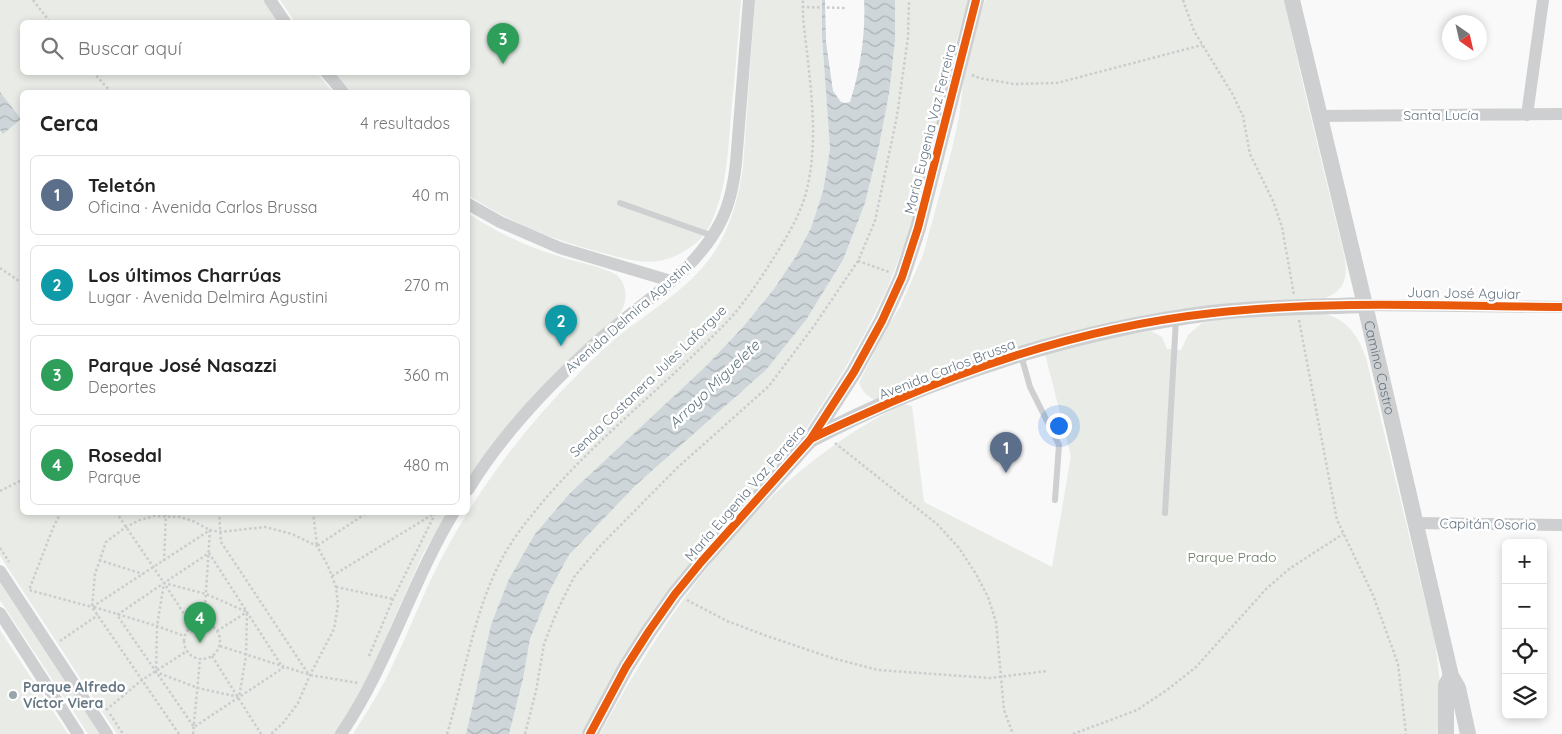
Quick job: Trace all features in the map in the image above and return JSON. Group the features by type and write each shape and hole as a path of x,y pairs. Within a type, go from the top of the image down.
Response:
{"street":[{"path":"270,0 284,20"},
{"name":"Avenida Delmira Agustini","path":"470,487 522,417 556,381 592,346 689,265 713,236 722,220 733,184 749,0"},
{"name":"María Eugenia Vaz Ferreira","path":"590,734 626,666 675,594 733,526 816,437 882,321 902,277 918,228 976,0"},
{"name":"Camino Castro","path":"1292,0 1366,305 1451,676 1458,688 1468,732"},
{"path":"1527,114 1543,0"},
{"path":"329,75 341,90"},
{"name":"Santa Lucía","path":"1321,116 1562,114"},
{"path":"470,205 500,222 560,248 671,281"},
{"name":"Avenida Carlos Brussa","path":"816,437 921,390 982,366 1102,332 1176,318 1247,310 1366,305"},
{"name":"Juan José Aguiar","path":"1366,305 1562,307"},
{"path":"342,734 363,685 408,604 425,565 452,515"},
{"name":"Capitán Osorio","path":"1415,523 1562,525"},
{"path":"0,571 107,734"},
{"path":"0,614 78,734"},
{"name":"Camino Castro","path":"1446,731 1446,685 1451,676"},
{"path":"1446,731 1453,727 1468,732"}],"lane":[{"path":"620,203 713,236"},
{"path":"1165,513 1176,318"},
{"path":"1021,354 1030,387 1058,444 1055,500"}],"path":[{"path":"33,0 48,20"},
{"path":"525,734 536,691 544,644 556,611 574,578 601,545 677,468 769,386 814,326 858,260 874,221 897,116 908,37 909,0"},
{"path":"1185,0 1188,15 1202,45 1233,95 1243,116 1250,154 1273,201 1282,227 1337,520 1372,595 1398,664 1406,734"},
{"path":"804,7 847,8"},
{"path":"959,69 979,78 1014,84 1056,83 1202,45"},
{"path":"97,75 109,90"},
{"path":"858,260 902,277"},
{"path":"0,268 20,281"},
{"path":"816,437 937,524 959,548 976,574 991,606 996,622 1004,710 1013,734"},
{"path":"0,491 20,481"},
{"path":"60,515 28,590 158,626 184,636"},
{"path":"118,515 192,626"},
{"path":"160,515 140,520 126,527 106,542 95,574 92,607 178,734"},
{"path":"164,561 166,515"},
{"path":"171,515 193,521 210,530 220,532 265,527 292,534 317,546"},
{"path":"219,515 221,542 310,675"},
{"path":"271,734 283,723 298,702 334,629 338,605 336,587 317,546 313,515"},
{"path":"317,546 364,515"},
{"path":"332,576 431,515"},
{"path":"368,658 393,599 435,515"},
{"path":"92,607 210,530"},
{"path":"204,622 210,530"},
{"path":"1073,734 1138,710 1167,690 1196,668 1266,589 1289,568 1343,534"},
{"path":"118,615 209,553"},
{"path":"209,553 283,668"},
{"path":"99,560 143,574"},
{"path":"164,583 206,594 247,612"},
{"path":"156,672 158,626 164,583"},
{"path":"336,587 408,604"},
{"path":"675,594 727,621 767,636 832,658 878,670 990,678 1046,671"},
{"path":"217,631 247,612"},
{"path":"239,697 246,656 247,612"},
{"path":"51,648 98,615"},
{"path":"118,615 194,728"},
{"path":"204,622 212,625 217,631 220,646 212,656 200,659 187,652 184,636 192,626 204,622"},
{"path":"220,646 283,668 363,685"},
{"path":"96,716 107,710 142,680 187,652"},
{"path":"212,656 261,734"},
{"path":"193,734 200,659"},
{"path":"194,728 283,668"},
{"path":"156,672 198,688 239,697"},
{"path":"361,675 363,685"},
{"path":"353,691 363,685"}],"green space":[{"path":"0,0 263,0 277,20 20,20 20,75 319,75 331,90 20,90 20,515 446,515 423,554 389,630 380,656 336,734 117,734 0,556"},
{"path":"280,0 741,0 726,171 716,212 707,231 692,246 679,254 667,259 651,262 618,257 567,243 533,230 470,196 470,90 350,90 336,75 470,75 470,20 294,20"},
{"path":"755,0 822,0 822,36 830,149 823,191 811,228 796,256 774,289 743,327 706,366 570,493 535,534 491,625 466,734 353,734 385,680 434,573 454,535 466,515 470,515 470,508 485,486 520,439 558,394 615,339 671,297 697,274 708,261 727,227 734,208 743,167"},
{"path":"895,0 969,0 950,61 935,138 906,241 886,291 866,331 844,370 808,426 668,591 618,666 581,734 509,734 523,679 530,639 550,590 569,555 636,485 766,370 806,320 843,260 865,203 879,146 889,94 895,41"},
{"path":"985,0 1284,0 1345,259 1344,280 1339,290 1321,300 1178,312 879,402 869,397 862,390 859,383 884,333 900,307 923,255 952,149 959,117 964,78 975,31"},
{"path":"470,214 523,243 615,274 622,282 626,293 624,304 616,319 470,480"},
{"name":"Parque Prado","path":"1322,313 1338,319 1350,329 1359,342 1366,358 1435,642 1442,698 1441,734 600,734 658,636 691,589 726,545 765,503 808,465 854,432 904,404 912,406 924,502 1052,567 1071,456 1045,354 1097,340 1151,331 1162,337 1167,349 1181,350 1188,335 1202,323 1229,318"},
{"path":"0,580 101,734 88,734 0,600"},
{"path":"0,630 68,734 0,734"}],"water":[{"name":"Arroyo Miguelete","path":"822,0 825,0 826,42 833,91 841,102 845,103 850,102 859,65 864,25 864,0 895,0 895,41 889,94 879,146 865,203 843,260 806,320 766,370 636,485 569,555 550,590 530,639 523,679 509,734 466,734 491,625 509,579 535,534 570,493 706,366 743,327 774,289 796,256 811,228 823,191 830,149 822,36"},
{"path":"0,92 20,120 3,134 0,130"}],"cycle path":[{"path":"590,734 626,667 675,594 810,440 854,372 882,321 902,277 918,228 976,0"},
{"path":"811,439 889,403 967,372 1048,346 1130,326 1213,313 1300,306 1562,307"}],"place":[{"name":"Parque José Nasazzi","path":"503,64"},
{"name":"Los últimos Charrúas","path":"561,346"},
{"name":"Teletón","path":"1006,473"},
{"name":"Rosedal","path":"200,643"},
{"name":"Parque Alfredo Víctor Viera","path":"13,695"}]}
